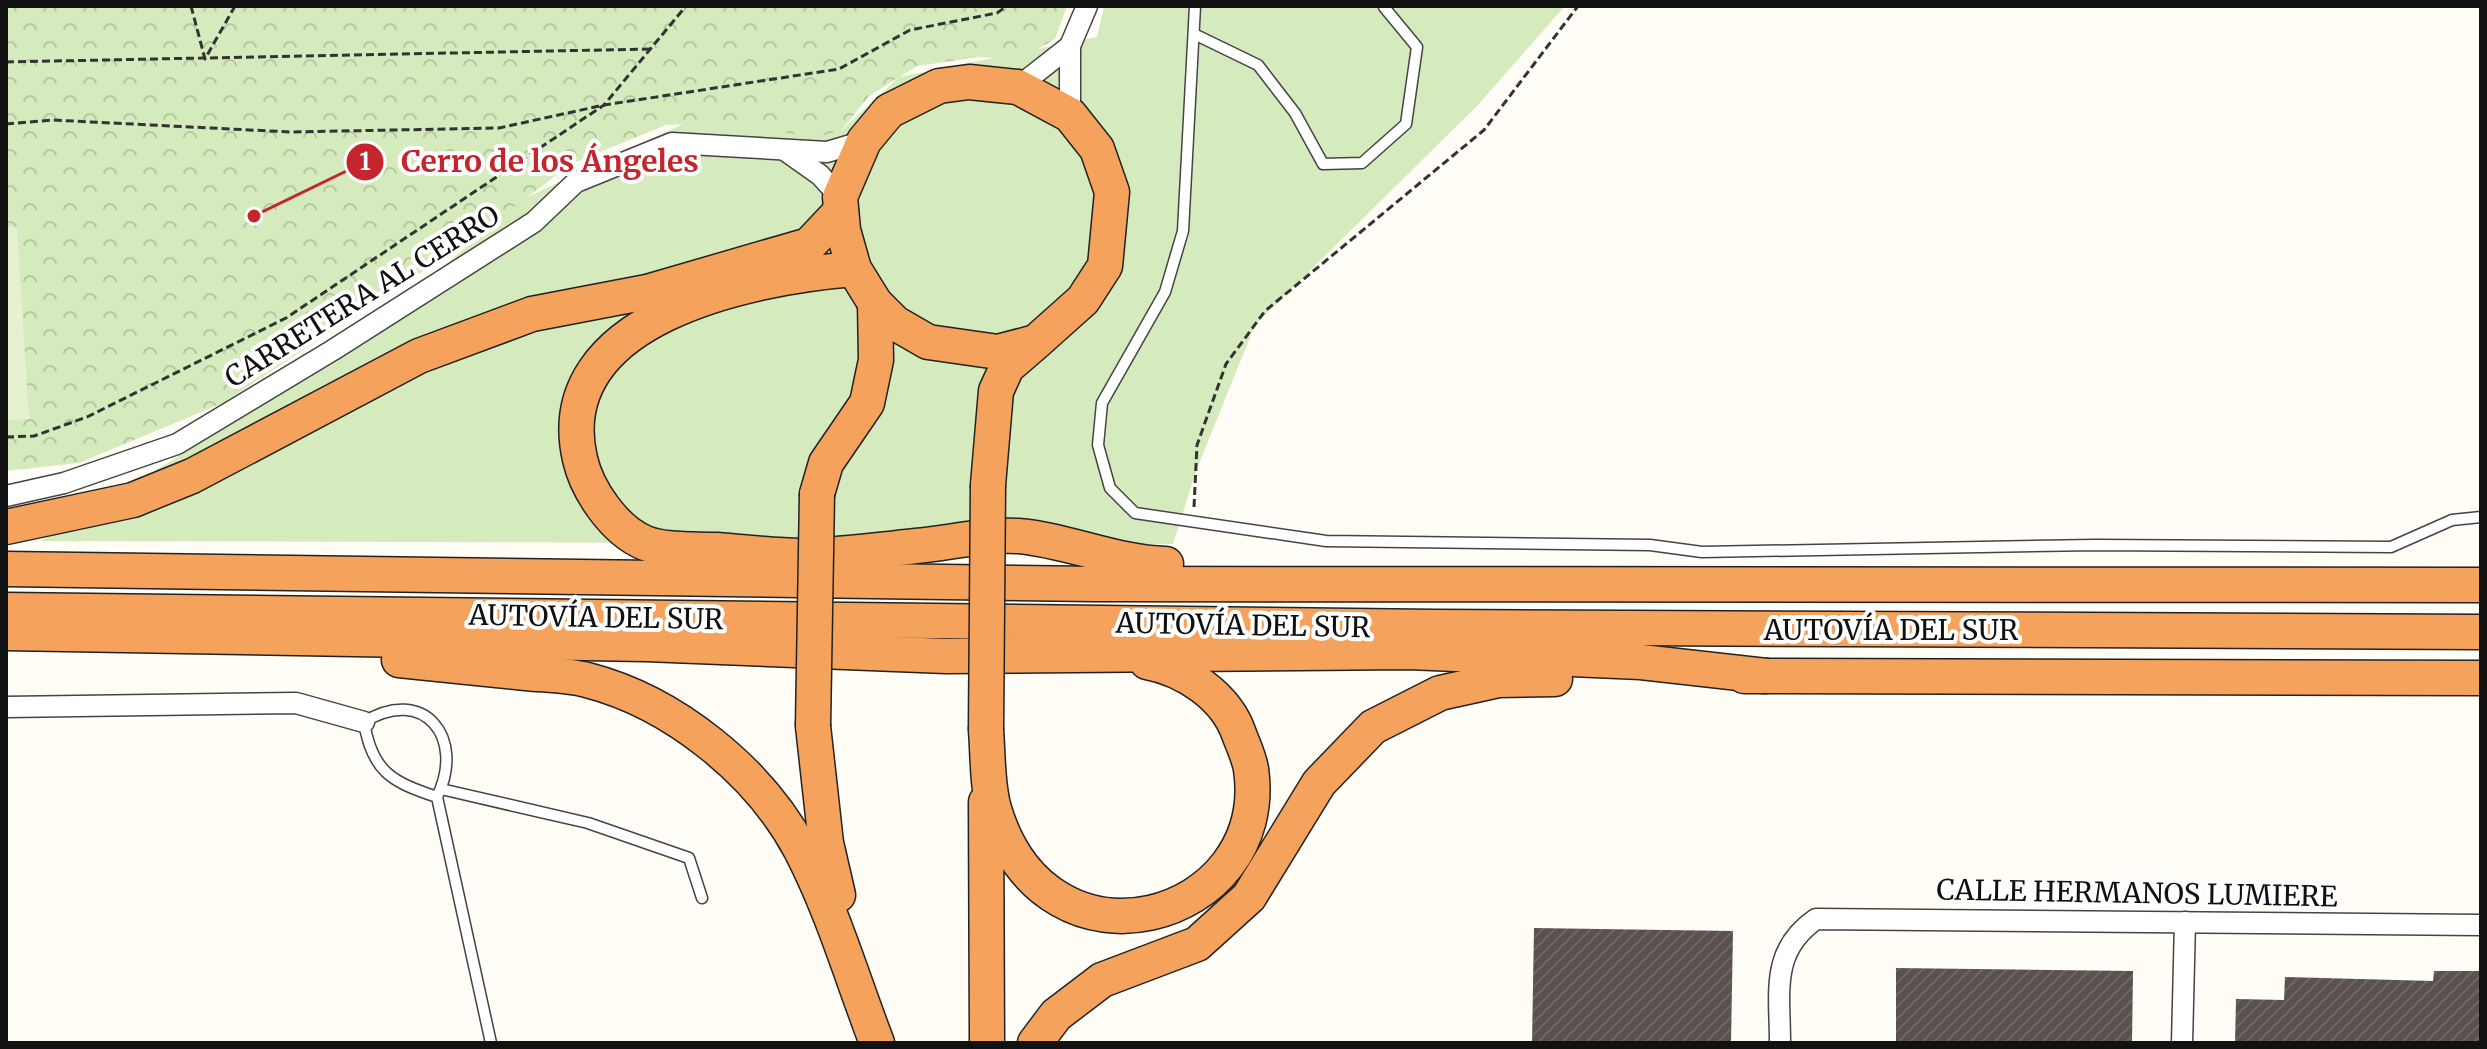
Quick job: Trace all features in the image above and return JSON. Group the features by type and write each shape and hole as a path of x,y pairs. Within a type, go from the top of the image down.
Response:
{"highway":[{"path":"6,527 133,500 192,476 419,356 532,314 647,292 809,245 841,204 864,141 889,111 939,86 969,82 1018,87 1070,115 1097,149 1112,192 1105,266 1083,300 1007,367 996,391 988,485 987,1043"},
{"path":"841,204 854,269 875,303 895,323 928,342 998,352 1036,342"},
{"path":"854,269 788,275 719,296 653,319 607,351 579,404 575,439 582,471 597,499 619,523 645,543 786,555 1018,536 1139,564 1472,570 1602,582"},
{"path":"875,303 876,360 867,403 826,463 817,494 813,726 819,797 837,889 892,1043"},
{"name":"AUTOVÍA DEL SUR","path":"6,569 1094,584 2475,584"},
{"name":"AUTOVÍA DEL SUR","path":"6,610 1450,627 2481,632"},
{"path":"6,633 646,644 946,656 1409,652 1641,662 1766,676"},
{"path":"212,637 278,650 585,679 635,696 683,725 726,759 767,800 799,847 827,906 877,1043"},
{"path":"986,730 993,808 1020,862 1040,887 1064,904 1098,916 1163,911 1188,898 1215,878 1236,848 1249,817 1251,769 1235,723 1214,697 1190,677 1164,665 1107,655"},
{"path":"1035,1043 1056,1015 1102,980 1197,944 1249,897 1319,783 1373,727 1440,693 1499,680 1766,676 2481,678"}],"street":[{"path":"1070,115 1070,46 1087,6"},
{"path":"1018,87 1070,46"},
{"name":"CARRETERA AL CERRO","path":"6,496 64,483 177,444 333,350 534,222 576,182 672,143 827,152 864,141"},
{"path":"786,151 820,175 841,204"},
{"path":"6,707 296,703 364,722"},
{"name":"CALLE HERMANOS LUMIERE","path":"1780,1043 1781,974 1785,951 1797,932 1816,919 2481,925"},
{"path":"2182,1043 2185,922"}],"lane":[{"path":"1195,6 1183,231 1165,292 1102,403 1098,445 1110,488 1135,513 1326,541 1650,545 1702,552 2095,545 2391,547 2452,520 2481,517"},
{"path":"1194,34 1258,65 1295,113 1323,164 1362,163 1406,124 1417,47 1384,7"},
{"path":"491,1043 439,793 446,738 429,718 408,708 383,710 364,722 368,746 383,772 405,786 439,793 588,823 689,858 702,898"}],"path":[{"path":"191,6 205,59"},
{"path":"205,59 235,6"},
{"path":"6,437 34,436 87,417 286,318 604,105 686,6"},
{"path":"6,124 52,120 290,132 499,128 604,105 839,69 910,30 997,13 1007,6"},
{"path":"1193,523 1197,445 1226,364 1265,311 1370,228 1484,130 1578,6"},
{"path":"6,62 651,49"}],"green space":[{"path":"6,6 1067,6 1055,39 1019,60 980,57 917,66 869,96 841,131 822,136 785,133 744,122 666,125 571,164 472,239 223,403 79,463 6,471"},
{"path":"1104,6 1565,6 1476,107 1255,325 1196,471 1173,544 41,541 347,352 517,202 696,118 841,131 899,77 1097,37"},
{"path":"17,227 29,419 6,420 6,228"}],"building":[{"path":"1534,928 1733,931 1731,1043 1532,1043"},
{"path":"1896,968 2133,971 2132,1043 1896,1043"},
{"path":"2434,971 2481,971 2481,1043 2235,1043 2236,999 2284,1000 2285,977 2433,981"}],"place":[{"name":"Cerro de los Ángeles","path":"254,216"}]}
